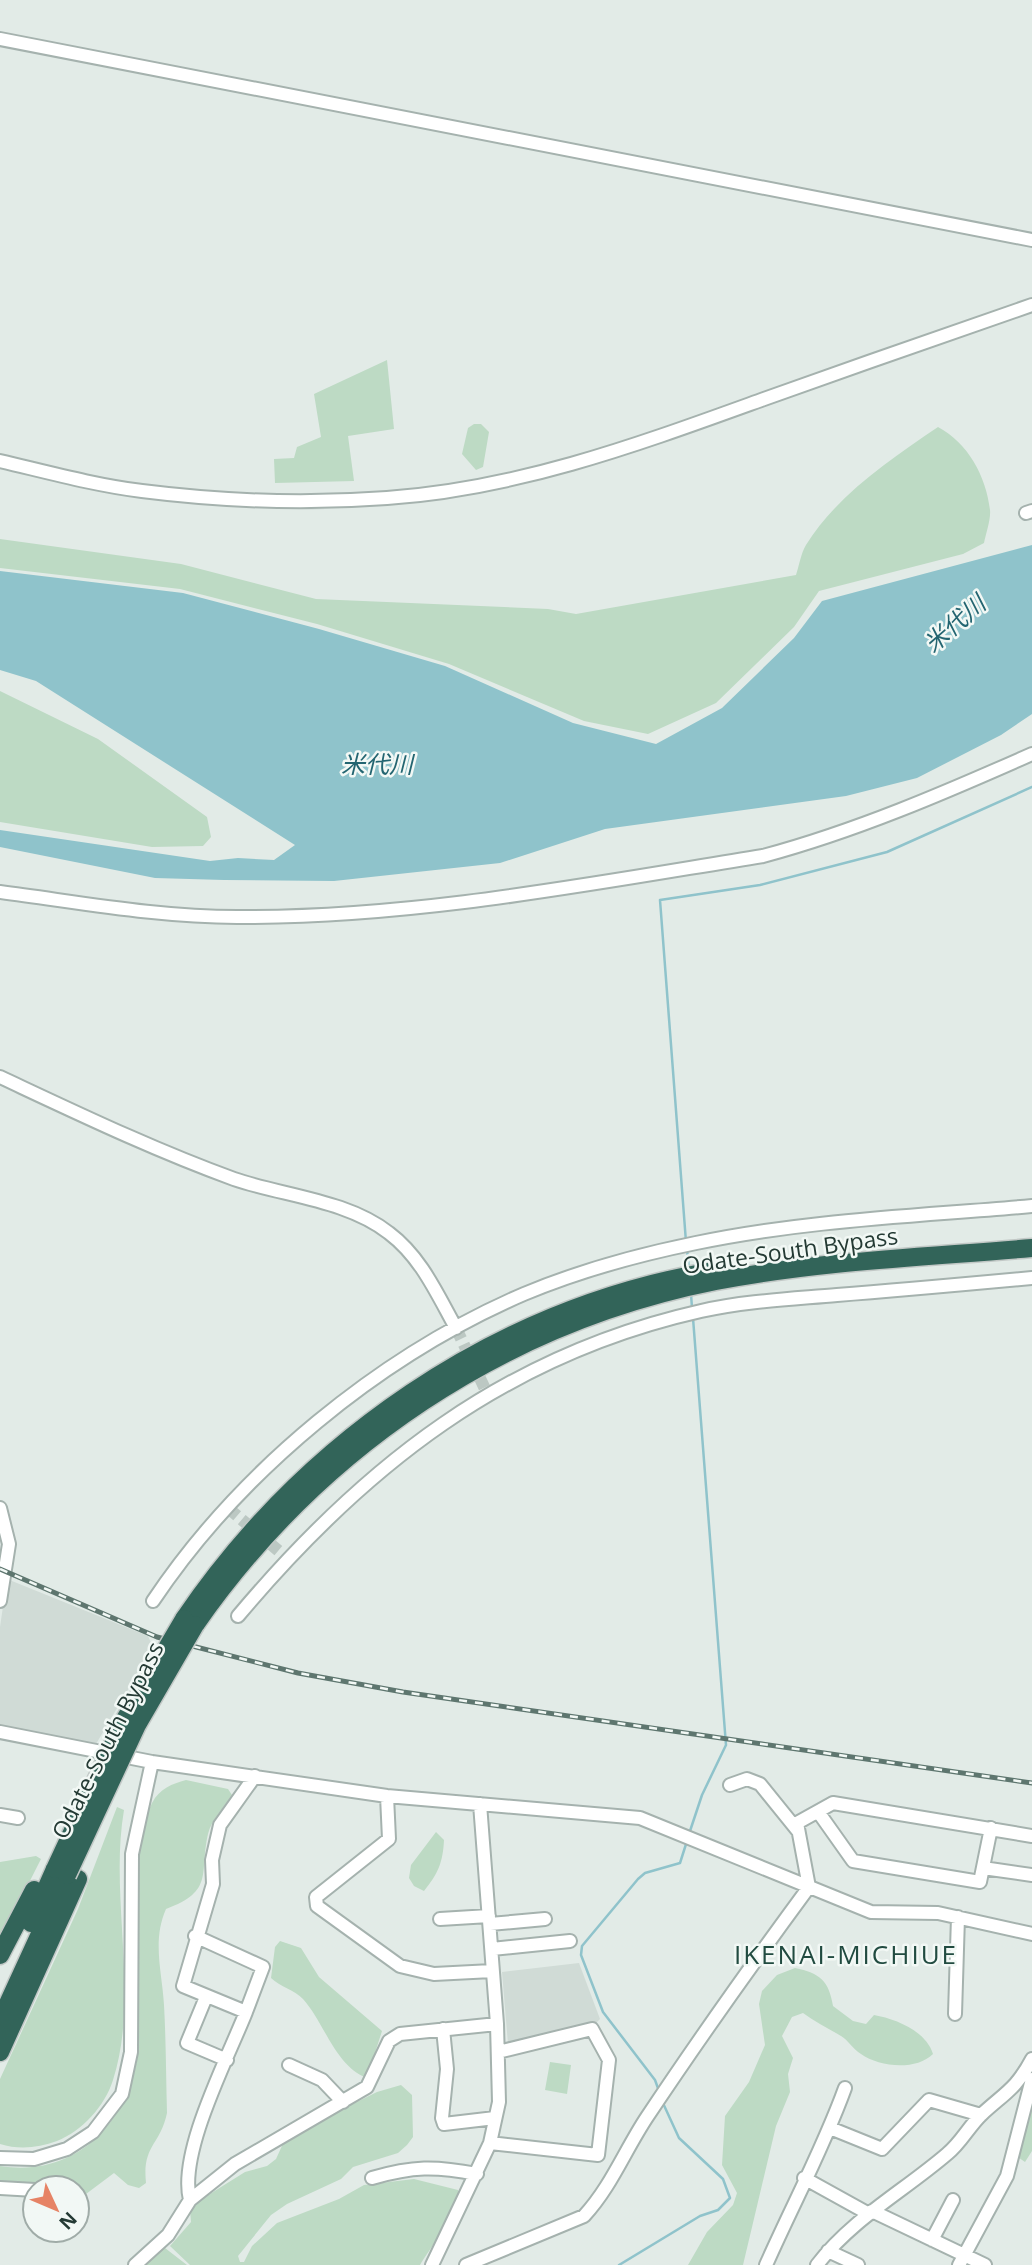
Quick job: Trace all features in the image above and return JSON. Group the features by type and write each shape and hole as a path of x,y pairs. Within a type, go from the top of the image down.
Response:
{"highway":[{"name":"Odate-South Bypass","path":"0,2021 31,1938 144,1684 190,1622 287,1512 349,1455 451,1382 528,1342 671,1284 802,1262 945,1256 1032,1248"},
{"name":"Odate-South Bypass","path":"62,1872 190,1622"},
{"path":"0,1955 62,1872"},
{"path":"0,2052 62,1872"},
{"name":"Odate-South Bypass","path":"0,1992 31,1938"}],"street":[{"path":"0,39 1032,240"},
{"path":"0,461 140,491 206,497 387,498 433,492 544,473 667,434 1032,305"},
{"path":"0,892 236,917 387,911 472,901 763,856 809,844 877,820 1032,754"},
{"path":"0,1079 219,1173 365,1219 389,1233 423,1268 456,1328"},
{"path":"153,1601 211,1526 280,1453 363,1388 456,1328 561,1280 605,1265 687,1245 768,1230 1032,1206"},
{"path":"238,1616 286,1558 357,1490 429,1431 487,1393 548,1364 617,1335 693,1314 805,1297 1032,1278"},
{"path":"0,1508 9,1544 0,1601"},
{"path":"0,1732 152,1762 387,1796 640,1818 871,1912 938,1913 1032,1934"},
{"path":"0,2158 34,2159 66,2149 93,2132 122,2094 131,2052 132,1854 152,1762"},
{"path":"246,2012 183,1986 195,1936 213,1884 212,1860 220,1825 255,1776"},
{"path":"730,1785 747,1779 760,1784 798,1831"},
{"path":"387,1796 388,1839 316,1896 317,1906 400,1966 433,1974 492,1971"},
{"path":"466,2265 584,2216 598,2200 625,2150 666,2088 809,1887 797,1823 833,1803 1032,1836"},
{"path":"432,2265 490,2143 499,2102 497,2024 480,1804"},
{"path":"819,1813 853,1861 980,1882 991,1828"},
{"path":"0,1815 18,1818"},
{"path":"983,1868 1032,1875"},
{"path":"954,2014 958,1917"},
{"path":"440,1919 545,1919"},
{"path":"190,2200 185,2182 192,2146 263,1966 195,1936"},
{"path":"492,1949 569,1941"},
{"path":"206,1997 187,2043 227,2060"},
{"path":"135,2265 168,2235 190,2200 236,2164 367,2087 389,2041 400,2034 497,2024"},
{"path":"443,2029 447,2070 444,2124 495,2118"},
{"path":"490,2143 598,2155 609,2060 592,2029 498,2052"},
{"path":"817,2265 828,2251 870,2213 950,2152 981,2115 1014,2090 1032,2059"},
{"path":"289,2065 322,2081 343,2102"},
{"path":"962,2260 1007,2176 1032,2079"},
{"path":"766,2265 804,2178 830,2128 845,2088"},
{"path":"830,2128 882,2149 929,2100 981,2115"},
{"path":"372,2178 418,2167 439,2166 477,2174"},
{"path":"804,2178 870,2213 932,2240 962,2260 985,2265"},
{"path":"0,2188 21,2189"},
{"path":"932,2240 953,2200"},
{"path":"828,2251 858,2265"}],"shaded area":[{"path":"7,1579 148,1636 153,1647 96,1744 0,1728 0,1627"},
{"path":"579,1963 600,2019 595,2024 508,2044 502,1972"}],"green space":[{"path":"387,360 394,429 348,436 354,481 275,483 274,459 294,458 297,447 321,437 314,394"},
{"path":"481,424 489,432 483,467 476,470 462,454 468,428"},
{"path":"938,427 967,451 980,473 990,510 984,543 963,554 819,591 794,627 716,703 648,734 584,721 449,664 317,624 180,589 0,568 0,539 181,564 316,599 548,609 576,614 796,575 806,545 833,510 866,479"},
{"path":"0,691 98,739 207,817 211,837 203,846 152,847 0,822"},
{"path":"186,1780 228,1789 232,1795 210,1829 204,1870 198,1888 182,1902 166,1909 162,1921 159,1956 164,2005 167,2113 149,2153 145,2170 146,2183 139,2188 128,2185 114,2173 91,2190 91,2174 21,2174 21,2185 0,2184 0,2166 27,2168 52,2163 74,2154 93,2141 110,2123 123,2102 138,2053 135,1924 139,1855 144,1826 152,1803 171,1785"},
{"path":"117,1807 124,1810 120,1877 124,2015 121,2048 113,2080 98,2108 84,2124 66,2137 36,2147 21,2148 0,2144 0,2079 78,1909"},
{"path":"436,1832 444,1840 441,1861 424,1891 414,1886 409,1878 411,1865"},
{"path":"36,1856 41,1859 0,1940 0,1862"},
{"path":"280,1941 301,1948 319,1977 382,2031 367,2078 346,2064 303,1999 271,1978 275,1947"},
{"path":"795,1968 822,1980 829,1990 833,2006 853,2021 866,2024 874,2015 900,2023 924,2039 933,2054 907,2065 877,2062 861,2054 844,2038 803,2013 792,2017 782,2036 793,2058 788,2074 790,2092 776,2126 743,2265 688,2265 707,2232 733,2205 737,2193 722,2165 725,2116 749,2082 765,2045 759,2004 762,1991 777,1975"},
{"path":"550,2062 571,2065 567,2094 545,2090"},
{"path":"401,2085 412,2095 413,2137 407,2145 398,2153 353,2167 341,2179 287,2204 271,2215 238,2256 240,2262 244,2262 252,2246 277,2223 339,2199 364,2185 414,2179 458,2190 458,2198 450,2217 420,2265 190,2265 170,2246 191,2222 190,2210 197,2202 245,2172 267,2166 276,2159 286,2137 377,2092"},
{"path":"1032,2094 1032,2151 1025,2162 1015,2155"},
{"path":"165,2248 187,2265 143,2265"}],"water":[{"name":"米代川","path":"1032,545 1032,714 1001,735 917,778 846,796 605,829 500,863 334,881 155,878 0,847 0,830 210,861 238,858 274,860 295,845 36,681 0,670 0,571 183,593 445,666 573,723 656,744 722,708 794,638 822,601"}],"waterway":[{"path":"686,1242 660,900 760,885 887,852 1032,787"},
{"path":"687,1249 689,1270"},
{"path":"691,1294 692,1308"},
{"path":"689,1834 702,1795 726,1745 693,1318"},
{"path":"659,2091 655,2080 603,2012 581,1955 582,1946 645,1873 680,1863 687,1841"},
{"path":"619,2265 700,2216 718,2210 730,2198 723,2179 679,2138 662,2101"}],"tunnel":[{"path":"456,1328 487,1393"},
{"path":"228,1508 287,1558"}],"railway":[{"path":"0,1569 157,1637 298,1673 403,1692 1032,1783"}],"district":[{"name":"IKENAI-MICHIUE","path":"846,1954"}]}
